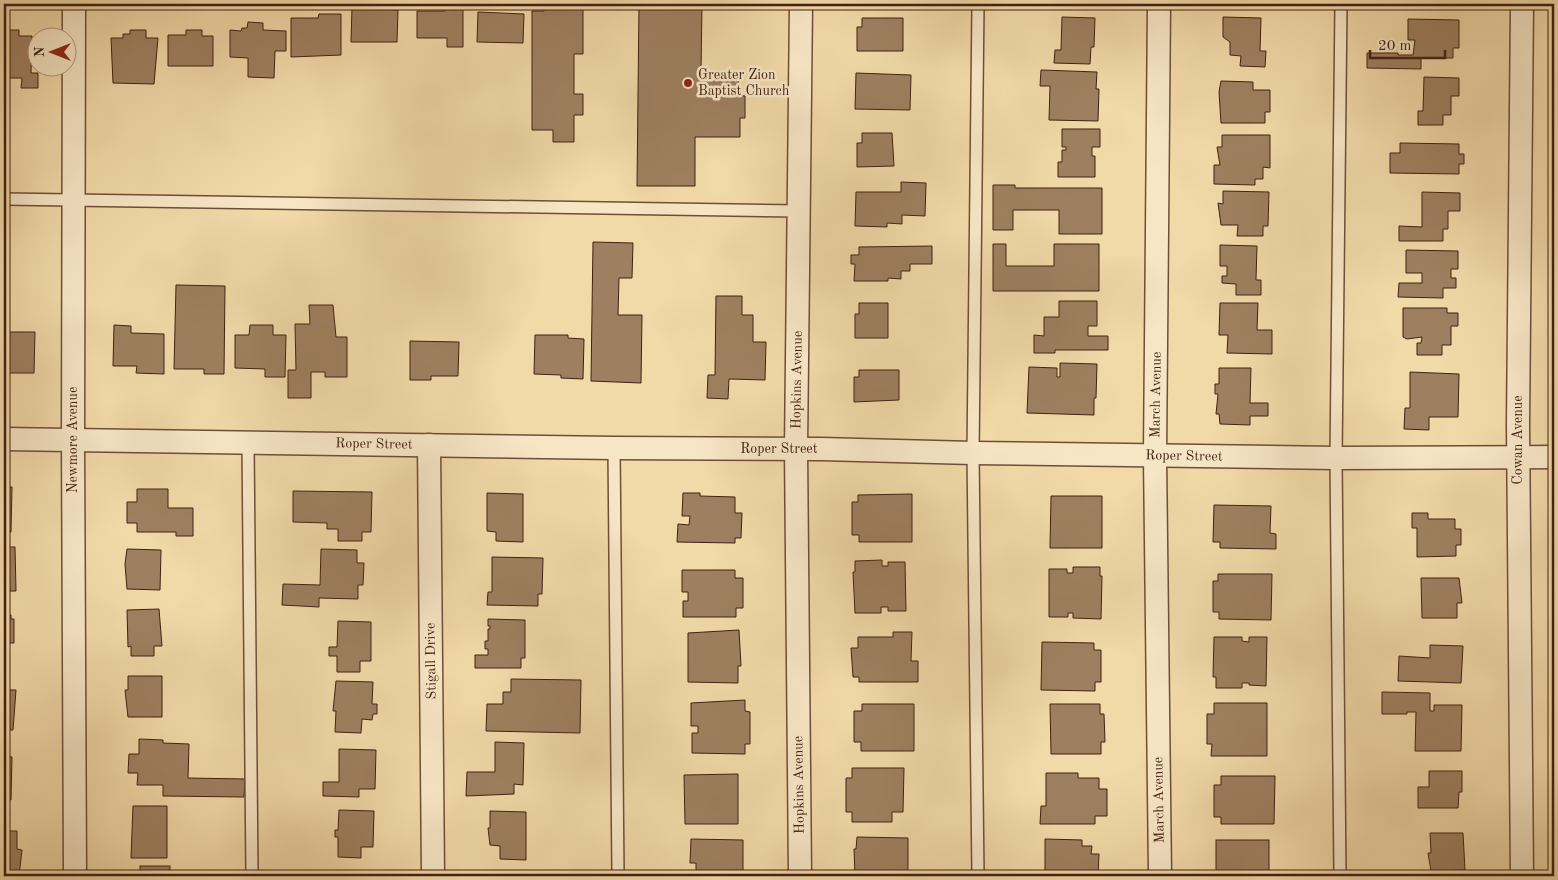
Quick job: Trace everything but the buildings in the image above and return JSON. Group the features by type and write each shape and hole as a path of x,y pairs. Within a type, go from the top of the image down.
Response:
{"street":[{"name":"Newmore Avenue","path":"74,4 75,876"},
{"name":"Hopkins Avenue","path":"800,876 796,449 801,4"},
{"name":"March Avenue","path":"1159,4 1156,456 1160,876"},
{"name":"Cowan Avenue","path":"1522,4 1518,457 1522,876"},
{"name":"Roper Street","path":"4,439 796,449 1156,456 1554,458"},
{"name":"Stigall Drive","path":"429,445 433,876"}],"lane":[{"path":"978,4 973,453 978,876"},
{"path":"1340,876 1336,458 1341,4"},
{"path":"4,199 799,211"},
{"path":"248,442 252,876"},
{"path":"614,448 618,876"}],"place":[{"name":"Greater Zion Baptist Church","path":"688,83"}]}
